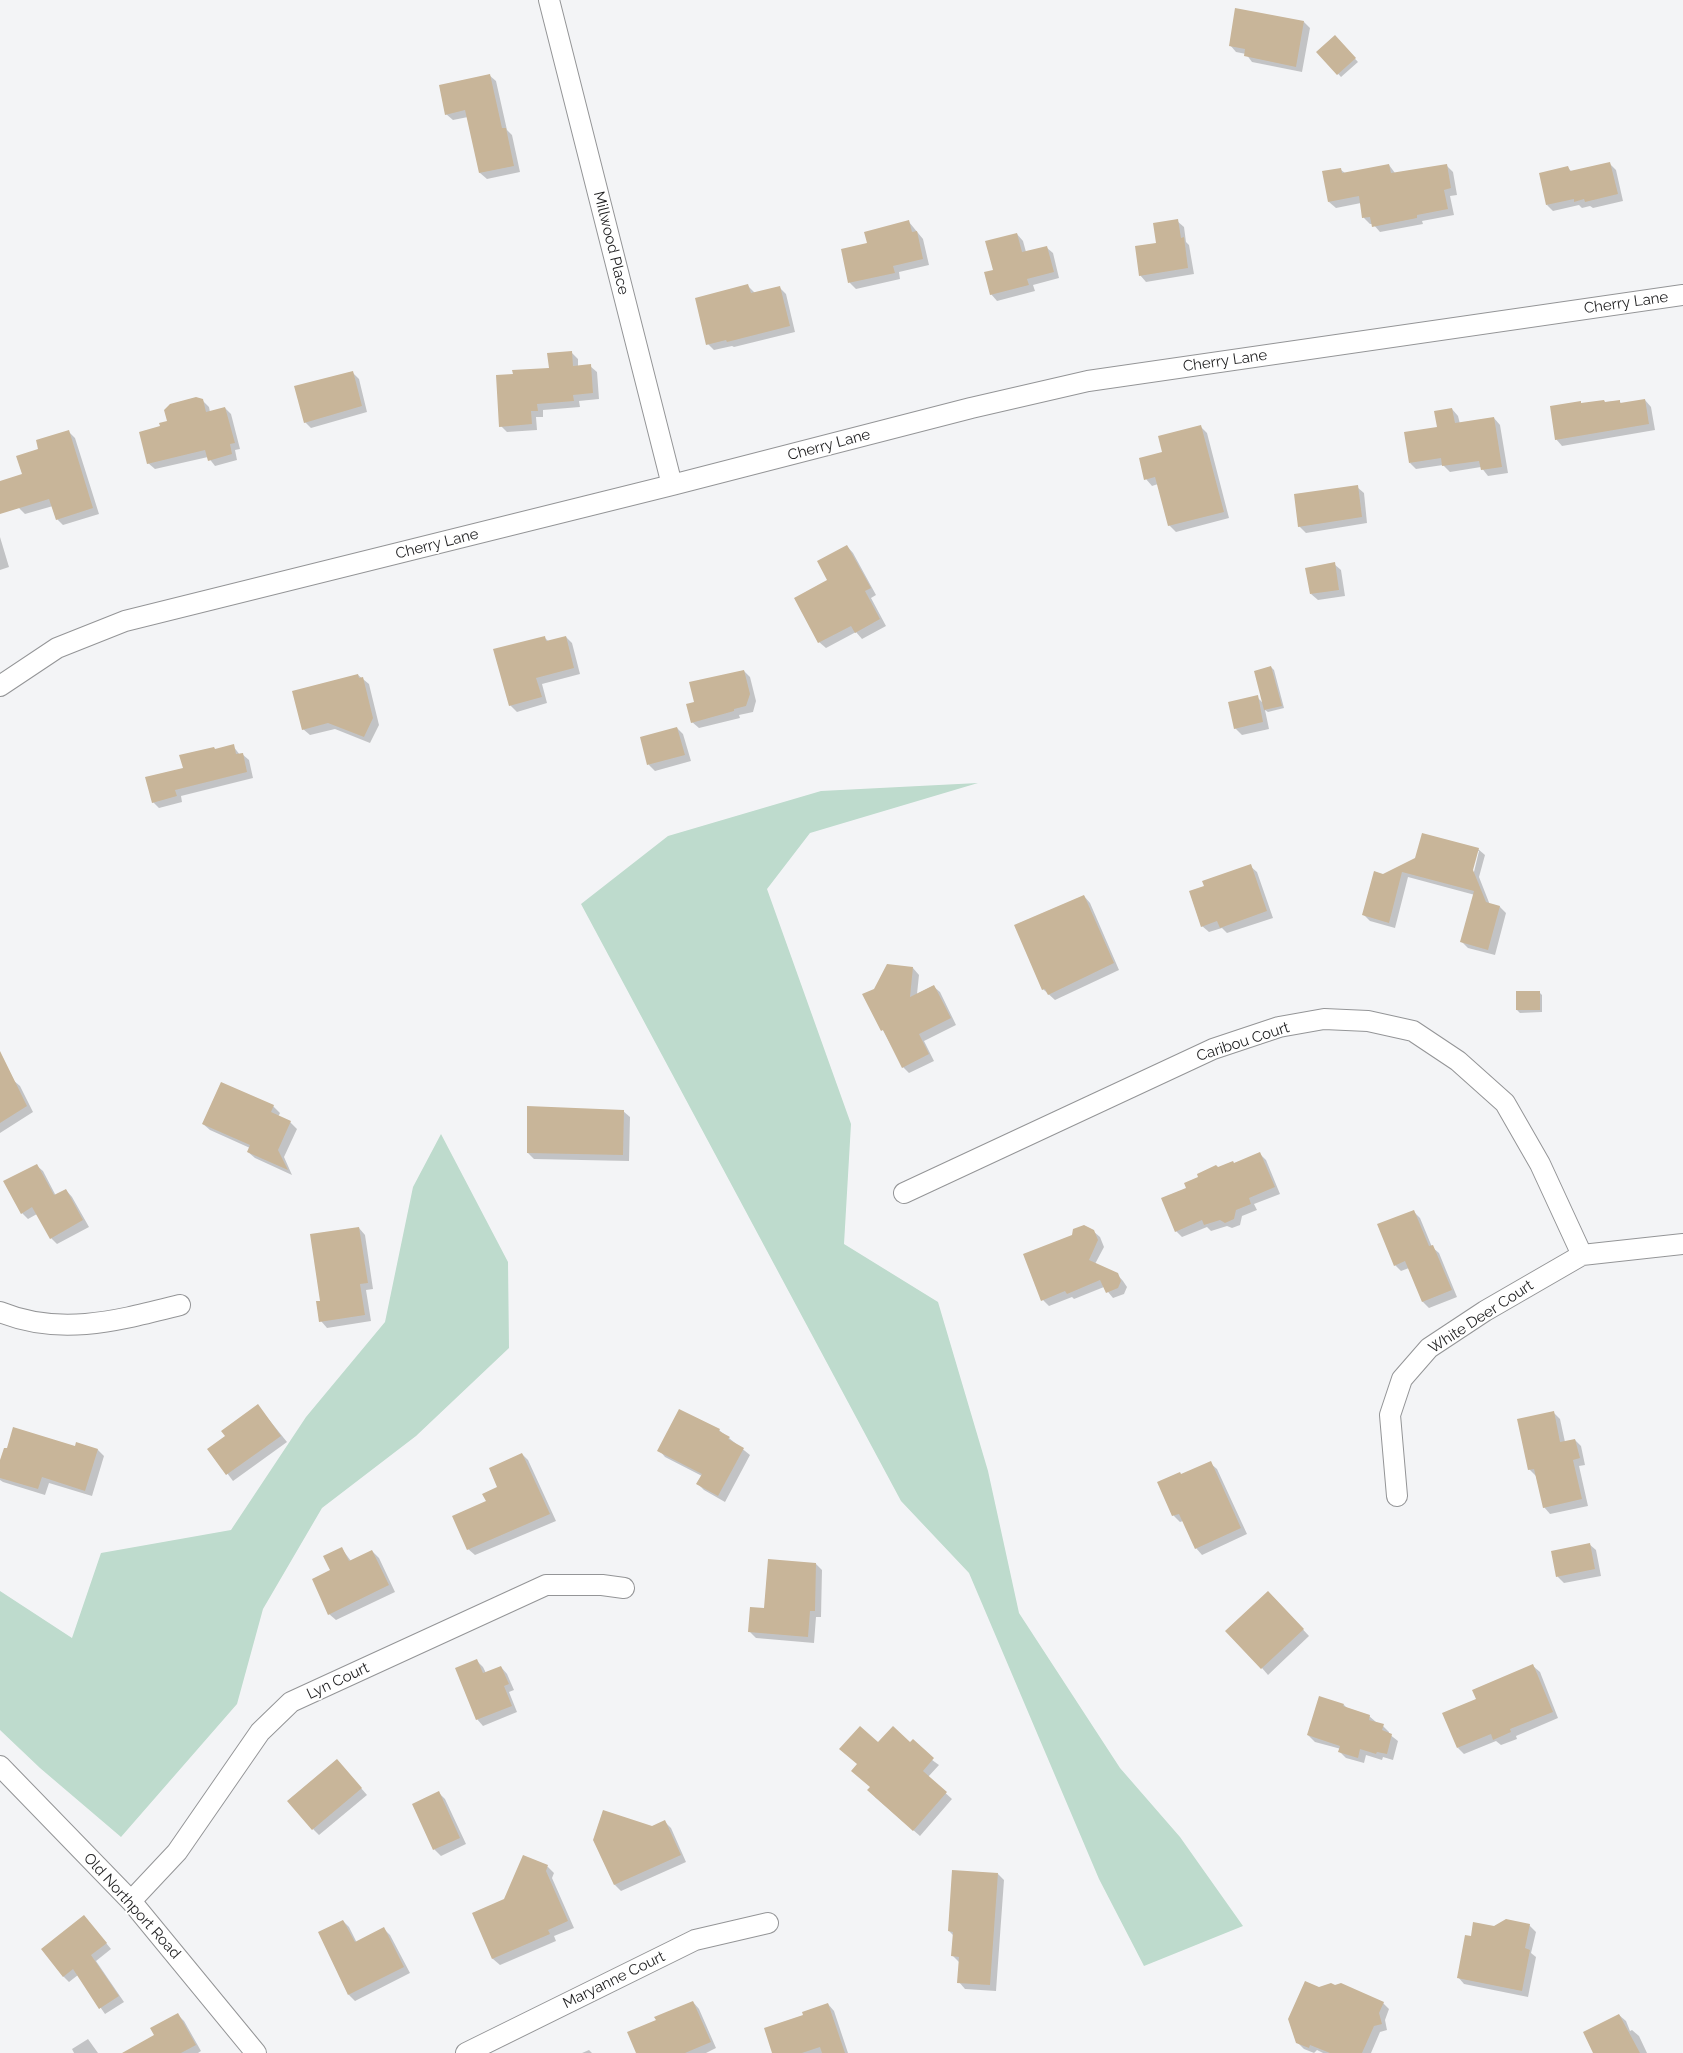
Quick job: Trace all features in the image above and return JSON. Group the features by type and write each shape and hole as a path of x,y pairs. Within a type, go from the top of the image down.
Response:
{"street":[{"name":"Millwood Place","path":"549,0 672,485"},
{"name":"Cherry Lane","path":"0,686 57,648 125,621 672,485 971,408 1088,381 1683,295"},
{"name":"Caribou Court","path":"904,1194 1214,1049 1279,1027 1324,1019 1368,1021 1413,1031 1458,1061 1506,1103 1540,1164 1582,1254"},
{"name":"White Deer Court","path":"1397,1496 1390,1414 1402,1379 1429,1348 1485,1311 1582,1254 1683,1244"},
{"path":"0,1312 15,1318 62,1326 112,1322 180,1305"},
{"name":"Lyn Court","path":"131,1901 177,1852 260,1732 291,1702 546,1585 602,1584 624,1588"},
{"name":"Old Northport Road","path":"0,1766 131,1901 256,2053"},
{"name":"Maryanne Court","path":"466,2053 695,1940 768,1923"}],"green space":[{"path":"978,783 810,833 767,889 851,1124 844,1244 938,1302 988,1471 1019,1613 1120,1768 1180,1837 1243,1926 1144,1966 1099,1879 969,1573 901,1501 581,904 668,836 821,791"},
{"path":"441,1134 508,1262 509,1348 416,1436 322,1508 263,1609 237,1704 121,1837 40,1768 0,1730 0,1591 72,1638 101,1553 231,1530 306,1417 385,1322 413,1187"}],"building":[{"path":"1235,8 1304,21 1296,67 1244,56 1245,49 1229,46"},
{"path":"1335,35 1356,58 1337,75 1316,52"},
{"path":"490,74 502,128 506,128 514,166 479,173 465,110 445,115 439,85"},
{"path":"1610,162 1618,194 1585,202 1584,199 1574,202 1574,199 1546,205 1539,173 1568,166 1570,171"},
{"path":"1389,164 1391,173 1447,164 1451,188 1444,190 1448,209 1417,215 1417,218 1372,227 1370,217 1362,218 1359,196 1328,202 1322,171 1341,168 1342,173"},
{"path":"1178,219 1181,238 1184,237 1188,268 1139,276 1135,246 1156,243 1153,223"},
{"path":"909,220 912,232 917,231 923,259 893,266 895,273 848,283 841,249 867,243 864,232"},
{"path":"1017,233 1022,252 1047,246 1054,272 1027,279 1029,285 990,295 984,272 993,270 985,241"},
{"path":"748,284 751,293 780,286 790,326 727,342 726,340 706,345 695,298"},
{"path":"572,351 573,366 591,364 593,393 573,395 574,401 537,404 538,411 531,411 532,424 499,427 496,375 513,374 512,370 549,368 547,353"},
{"path":"353,371 362,406 304,423 294,386"},
{"path":"196,397 203,399 206,412 225,407 235,443 230,444 232,454 208,461 205,450 147,464 139,432 160,426 159,423 167,421 164,410 170,404"},
{"path":"1645,399 1649,424 1555,440 1550,406 1581,401 1581,403 1620,400 1620,403"},
{"path":"1452,408 1455,423 1494,417 1502,467 1481,470 1479,461 1442,466 1441,458 1409,463 1404,432 1437,427 1434,411"},
{"path":"1201,425 1224,512 1168,526 1155,477 1144,480 1139,458 1162,452 1158,436"},
{"path":"69,430 93,508 56,520 49,499 0,514 0,481 22,474 16,456 38,449 36,440"},
{"path":"1358,485 1362,517 1298,527 1294,494"},
{"path":"847,545 871,588 865,591 880,619 855,633 851,626 818,643 794,598 827,580 817,561"},
{"path":"1335,562 1339,590 1310,594 1305,568"},
{"path":"545,636 546,641 566,636 574,668 536,678 542,697 509,706 493,649"},
{"path":"1271,666 1282,706 1264,710 1254,671"},
{"path":"744,670 750,694 746,706 691,723 686,704 694,702 689,682"},
{"path":"358,674 359,678 363,677 373,718 364,737 328,723 302,730 292,691"},
{"path":"1258,695 1263,722 1234,729 1228,702"},
{"path":"677,727 685,755 647,765 640,737"},
{"path":"234,744 236,754 243,753 247,772 175,790 177,796 152,803 145,777 183,768 179,755"},
{"path":"1422,833 1479,848 1473,870 1486,902 1500,906 1488,950 1460,942 1474,891 1402,872 1389,923 1362,915 1374,871 1383,874 1415,858"},
{"path":"1251,864 1267,911 1220,928 1217,921 1201,927 1189,891 1204,886 1202,881"},
{"path":"1084,895 1114,963 1048,995 1045,989 1042,990 1014,925"},
{"path":"887,964 913,967 910,997 934,985 951,1018 919,1034 929,1054 902,1068 862,994 874,989"},
{"path":"1516,991 1540,991 1540,1010 1516,1010"},
{"path":"0,1051 27,1106 0,1123"},
{"path":"221,1082 274,1105 271,1112 291,1121 278,1150 288,1170 247,1152 250,1145 202,1124"},
{"path":"527,1106 624,1110 623,1155 527,1153"},
{"path":"1260,1152 1275,1187 1249,1198 1251,1204 1236,1210 1234,1219 1225,1223 1220,1220 1204,1225 1202,1220 1175,1232 1161,1198 1186,1188 1184,1183 1198,1177 1197,1174 1216,1165 1218,1167 1233,1161 1234,1163"},
{"path":"37,1164 54,1195 66,1189 83,1220 50,1239 32,1207 21,1214 3,1181"},
{"path":"1414,1210 1429,1246 1433,1245 1452,1290 1422,1302 1405,1261 1394,1266 1377,1224"},
{"path":"1084,1225 1094,1230 1098,1240 1089,1260 1118,1273 1121,1281 1118,1288 1106,1293 1100,1280 1067,1294 1065,1291 1041,1301 1023,1254 1072,1235 1073,1229"},
{"path":"359,1227 368,1283 360,1284 365,1315 319,1322 316,1301 320,1301 310,1234"},
{"path":"258,1404 281,1436 226,1475 207,1449 225,1436 221,1431"},
{"path":"679,1409 720,1429 719,1431 730,1437 728,1439 744,1448 718,1496 696,1484 702,1474 657,1451"},
{"path":"1554,1411 1560,1442 1575,1439 1580,1458 1573,1460 1582,1499 1543,1508 1534,1469 1528,1470 1517,1419"},
{"path":"13,1427 75,1446 76,1442 98,1449 85,1491 42,1477 38,1489 0,1478 0,1460 4,1448 7,1448"},
{"path":"522,1453 550,1514 467,1550 452,1516 486,1501 482,1494 497,1487 489,1468"},
{"path":"1211,1461 1241,1528 1195,1549 1179,1514 1172,1516 1157,1482"},
{"path":"1590,1543 1595,1569 1556,1577 1551,1551"},
{"path":"342,1547 349,1561 372,1550 389,1585 328,1615 312,1579 330,1570 323,1556"},
{"path":"768,1559 816,1563 815,1611 810,1611 808,1637 748,1632 750,1607 764,1608"},
{"path":"1268,1591 1304,1629 1261,1669 1225,1631"},
{"path":"477,1659 483,1673 501,1666 509,1684 504,1686 512,1706 476,1720 455,1668"},
{"path":"1533,1664 1553,1712 1510,1729 1511,1732 1493,1740 1491,1734 1457,1748 1442,1713 1476,1699 1472,1690"},
{"path":"1319,1696 1370,1715 1369,1720 1384,1724 1382,1730 1392,1734 1387,1754 1377,1752 1376,1754 1360,1749 1358,1758 1338,1752 1340,1746 1307,1735"},
{"path":"860,1726 878,1742 893,1726 910,1742 913,1739 934,1758 923,1771 947,1792 913,1831 867,1790 870,1787 851,1771 857,1764 839,1749"},
{"path":"337,1759 362,1788 312,1830 287,1801"},
{"path":"439,1791 460,1838 433,1850 412,1804"},
{"path":"603,1810 652,1826 665,1820 681,1855 614,1885 593,1840"},
{"path":"523,1855 548,1865 546,1871 568,1921 548,1930 550,1934 492,1959 472,1913 504,1899"},
{"path":"952,1870 998,1873 990,1985 957,1983 959,1957 951,1956 953,1932 948,1931"},
{"path":"84,1915 107,1943 91,1955 119,1996 99,2009 73,1969 63,1977 41,1949"},
{"path":"1506,1919 1530,1924 1525,1948 1530,1950 1522,1991 1457,1978 1465,1935 1471,1936 1473,1922 1494,1926"},
{"path":"343,1920 355,1942 384,1927 404,1967 348,1995 318,1932"},
{"path":"1305,1981 1319,1987 1331,1983 1335,1985 1341,1983 1384,2002 1379,2013 1382,2024 1374,2026 1362,2053 1330,2053 1310,2045 1309,2048 1296,2043 1288,2019"},
{"path":"693,2001 711,2042 685,2053 636,2053 627,2032 656,2020 654,2017"},
{"path":"828,2003 845,2053 822,2053 820,2047 802,2053 772,2053 764,2028 803,2015 802,2012"},
{"path":"178,2013 196,2045 181,2053 122,2053 154,2035 150,2028"},
{"path":"1619,2014 1640,2053 1593,2053 1583,2032"}]}
